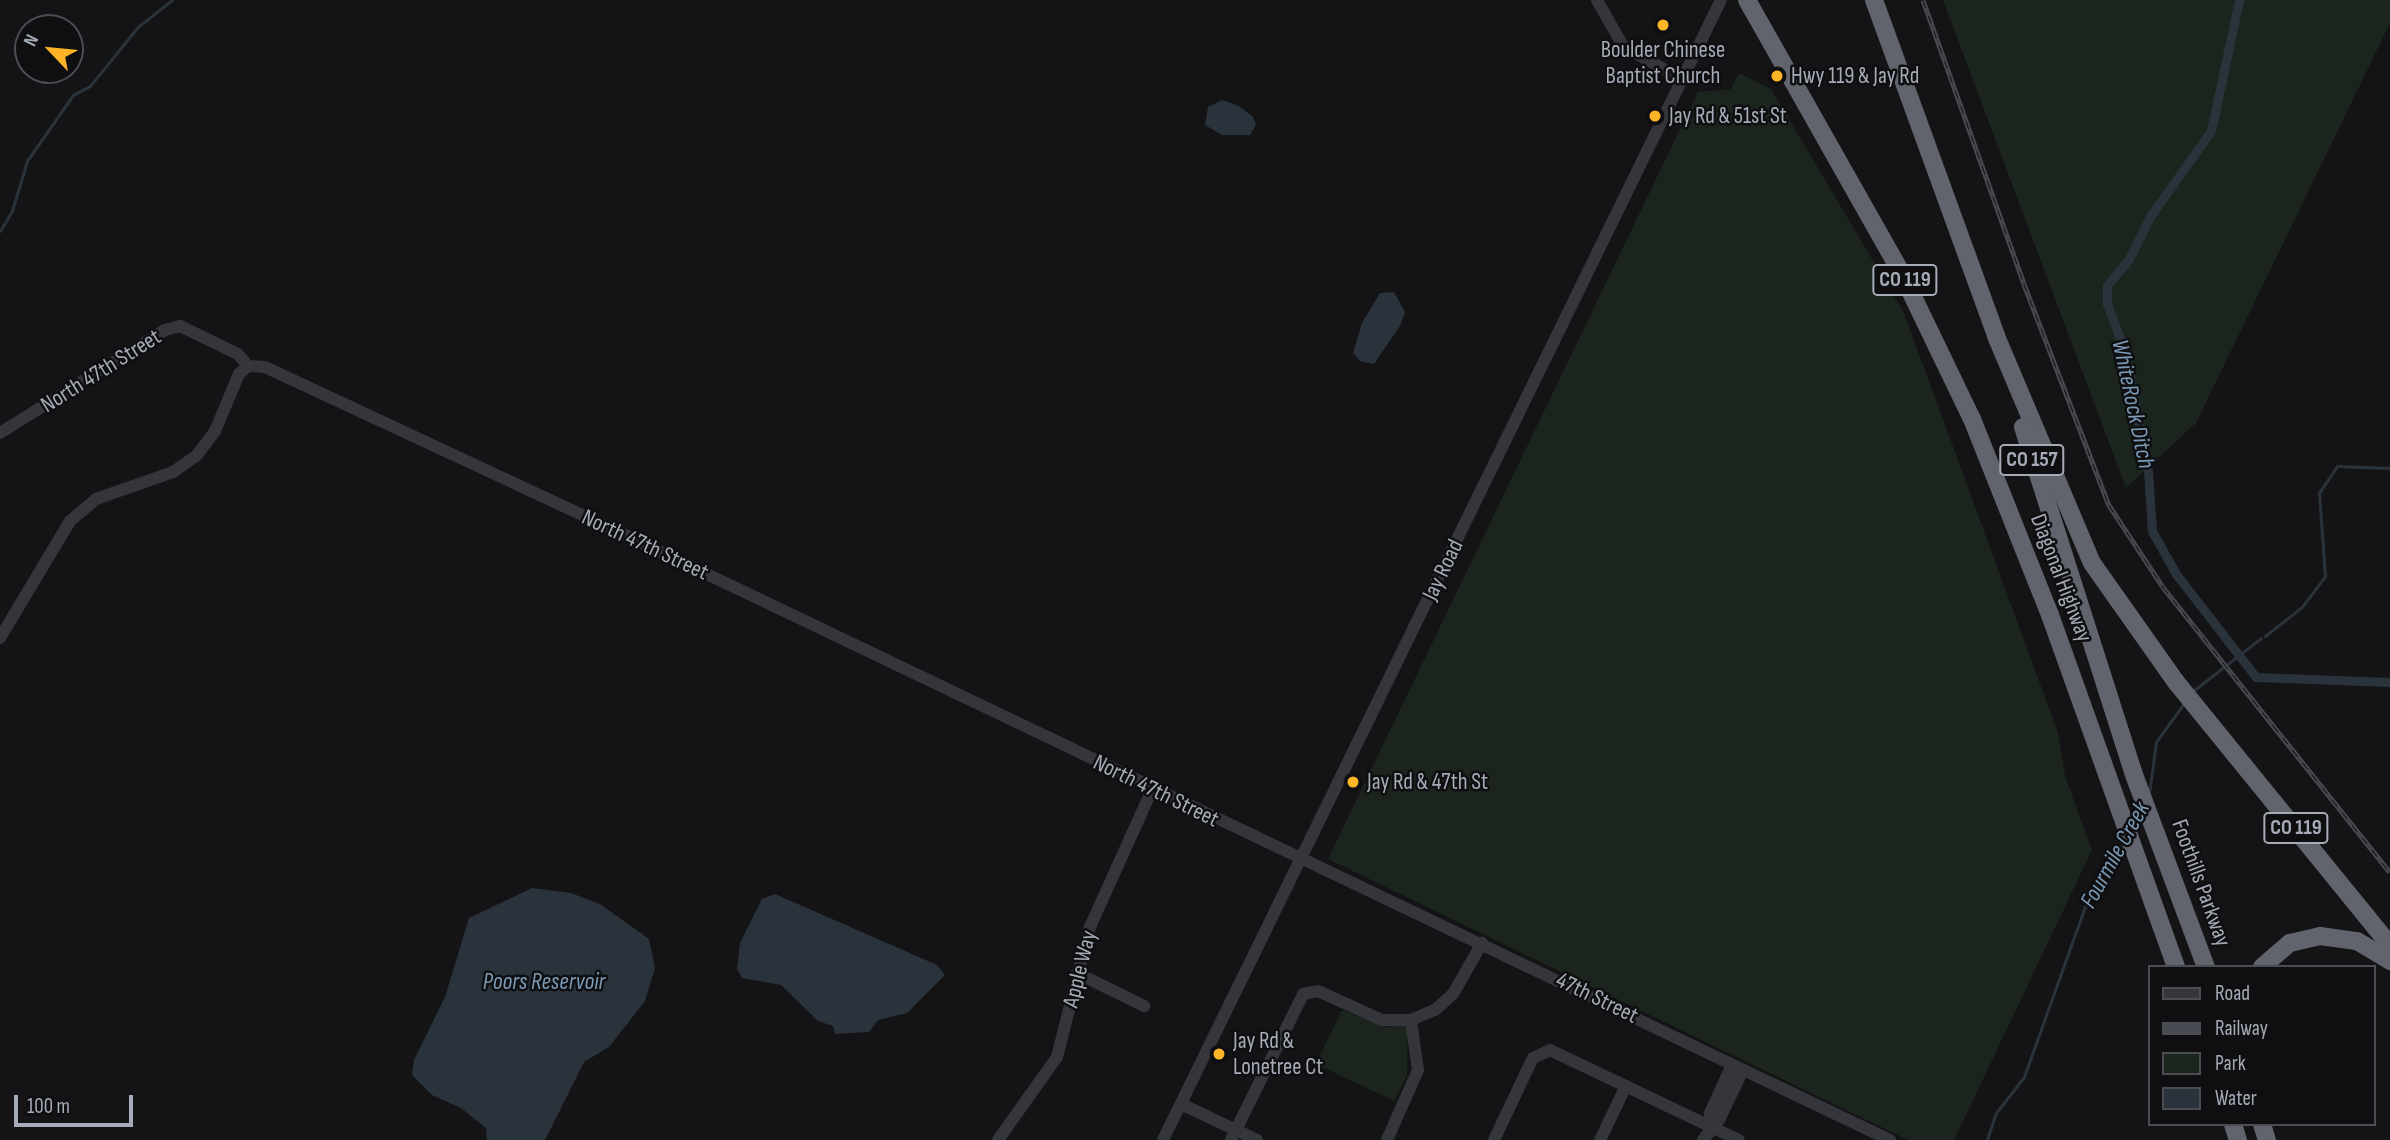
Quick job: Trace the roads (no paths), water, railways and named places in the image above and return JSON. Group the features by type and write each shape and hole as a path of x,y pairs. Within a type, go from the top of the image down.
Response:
{"highway":[{"name":"Diagonal Highway","path":"1747,0 1873,220 1949,370 2009,508 2175,965"},
{"name":"CO 119","path":"1874,0 1996,336 2092,563 2176,682 2390,946"},
{"name":"Foothills Parkway","path":"1996,336 2133,772 2205,965"},
{"path":"2264,965 2290,943 2320,936 2357,941 2390,961"}],"street":[{"path":"1597,0 1613,35 1644,61 1683,80"},
{"name":"Jay Road","path":"1163,1140 1721,0"},
{"name":"North 47th Street","path":"0,433 165,330 180,326 238,354 248,366 265,367 640,542 1152,790 1302,858"},
{"path":"0,638 70,521 96,499 173,472 197,455 215,431 239,374 248,366"},
{"name":"Apple Way","path":"998,1140 1057,1057 1077,973 1102,896 1152,790"},
{"name":"47th Street","path":"1302,858 1890,1140"},
{"path":"1234,1135 1299,998 1308,991 1375,1019 1411,1020 1435,1010 1453,993 1482,943"},
{"path":"1077,973 1144,1006"},
{"path":"1387,1140 1418,1070 1411,1020"},
{"path":"1494,1140 1534,1058 1541,1051 1558,1054 1739,1140"},
{"path":"1703,1140 1710,1126 1710,1113 1738,1067"},
{"path":"1600,1140 1626,1086"},
{"path":"1181,1104 1234,1135 1257,1140"}],"water":[{"path":"1222,100 1239,106 1253,117 1256,125 1250,135 1222,135 1205,125 1208,107"},
{"path":"1394,292 1405,312 1400,326 1374,364 1360,361 1353,353 1362,323 1380,293"},
{"name":"Poors Reservoir","path":"532,888 571,893 600,904 649,939 655,968 645,1001 609,1047 584,1062 545,1140 487,1140 486,1128 461,1108 432,1095 412,1075 414,1060 445,997 469,918"},
{"path":"775,894 937,965 945,975 907,1013 878,1020 869,1032 835,1034 833,1026 818,1021 781,985 742,978 737,969 740,943 762,899"}],"waterway":[{"path":"0,231 12,211 27,161 73,95 90,86 138,27 172,0"},
{"name":"WhiteRock Ditch","path":"2239,0 2211,131 2151,215 2129,259 2107,285 2107,304 2126,354 2148,471 2152,531 2176,574 2256,677 2390,682"},
{"name":"Fourmile Creek","path":"2265,636 2302,607 2325,577 2319,493 2337,466 2390,468"},
{"name":"Fourmile Creek","path":"2193,691 2261,638"},
{"name":"Fourmile Creek","path":"2149,794 2156,742 2185,702"},
{"name":"Fourmile Creek","path":"2133,825 2140,813"},
{"name":"Fourmile Creek","path":"1987,1140 1996,1113 2024,1077 2091,890 2124,844"}],"railway":[{"path":"1923,0 2024,284 2109,505 2163,587 2390,872"}],"place":[{"name":"Boulder Chinese Baptist Church","path":"1663,25"},
{"name":"Hwy 119 & Jay Rd","path":"1777,76"},
{"name":"Jay Rd & 51st St","path":"1655,116"},
{"name":"Jay Rd & 47th St","path":"1353,782"},
{"name":"Jay Rd & Lonetree Ct","path":"1219,1054"}]}
